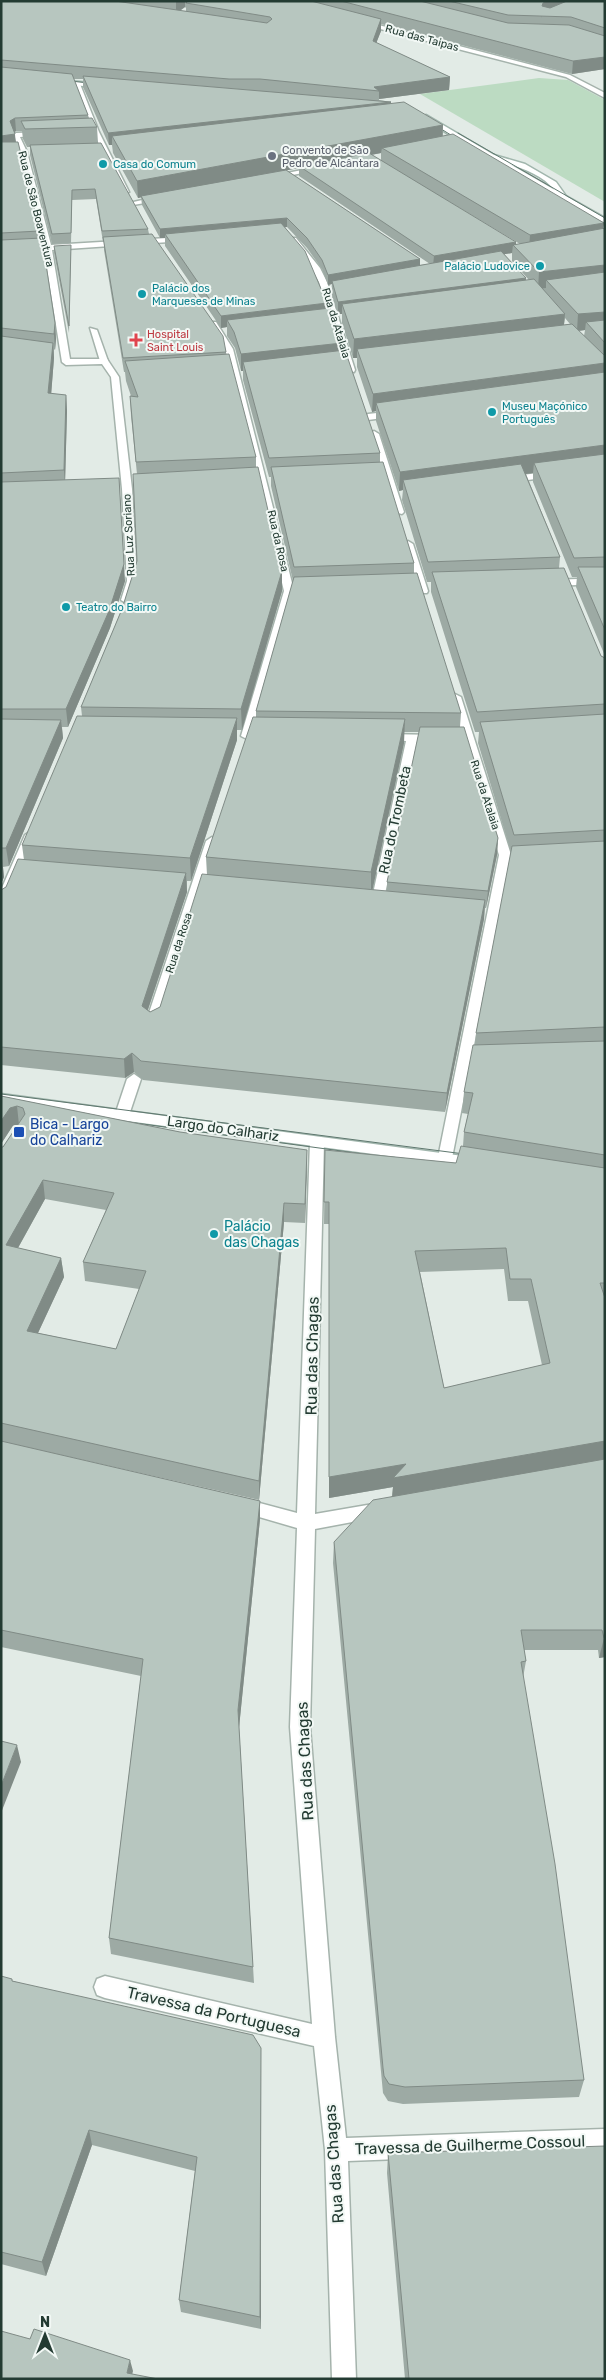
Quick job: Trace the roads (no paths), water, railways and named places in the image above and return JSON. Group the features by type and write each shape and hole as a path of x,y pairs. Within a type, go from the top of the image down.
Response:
{"street":[{"name":"Rua das Taipas","path":"352,20 568,76 605,96"},
{"path":"48,81 113,87"},
{"path":"76,84 92,132 105,149 136,207 170,196"},
{"path":"418,114 438,122 496,160 605,221"},
{"name":"Rua de São Boaventura","path":"52,134 16,135 48,249 63,357 104,361"},
{"path":"456,142 466,141"},
{"path":"20,152 33,151"},
{"path":"266,178 324,167"},
{"path":"286,174 295,180"},
{"name":"Rua da Atalaia","path":"284,231 301,247 330,289 334,318 355,382"},
{"path":"1,251 195,238"},
{"name":"Rua da Rosa","path":"208,318 224,332 294,591 242,750"},
{"name":"Rua Luz Soriano","path":"93,330 104,361 119,377 132,582 122,610"},
{"path":"407,412 366,413 383,476 398,495 403,528 427,606"},
{"path":"496,482 560,473"},
{"path":"524,478 530,491"},
{"path":"539,583 605,581"},
{"name":"Rua da Atalaia","path":"445,1158 464,1061 488,913 508,862 463,738 450,682"},
{"path":"375,737 463,738"},
{"name":"Rua do Trombeta","path":"377,903 413,737"},
{"path":"1,905 20,873 37,820"},
{"name":"Rua da Rosa","path":"152,1025 204,887 215,833"},
{"path":"1,872 20,873"},
{"path":"184,886 204,887"},
{"path":"464,1061 480,1060"},
{"path":"122,1115 134,1079"},
{"name":"Largo do Calhariz","path":"1,1099 491,1165"},
{"name":"Rua das Chagas","path":"317,1142 300,1727 324,2038 336,2150 344,2379"},
{"path":"222,1500 306,1523 394,1508"},
{"name":"Travessa da Portuguesa","path":"105,1987 324,2038"},
{"name":"Travessa de Guilherme Cossoul","path":"336,2150 605,2140"}],"tram line":[{"path":"62,80 97,84"},
{"path":"430,122 462,142"},
{"path":"458,133 605,218"},
{"path":"1,1094 472,1155"},
{"path":"128,1122 378,1156"}],"place":[{"name":"Convento de São Pedro de Alcântara","path":"272,156"},
{"name":"Casa do Comum","path":"103,164"},
{"name":"Palácio Ludovice","path":"540,266"},
{"name":"Palácio dos Marqueses de Minas","path":"142,294"},
{"name":"Hospital Saint Louis","path":"136,340"},
{"name":"Museu Maçónico Português","path":"492,412"},
{"name":"Teatro do Bairro","path":"66,607"},
{"name":"Bica - Largo do Calhariz","path":"19,1132"},
{"name":"Palácio das Chagas","path":"214,1234"}]}
